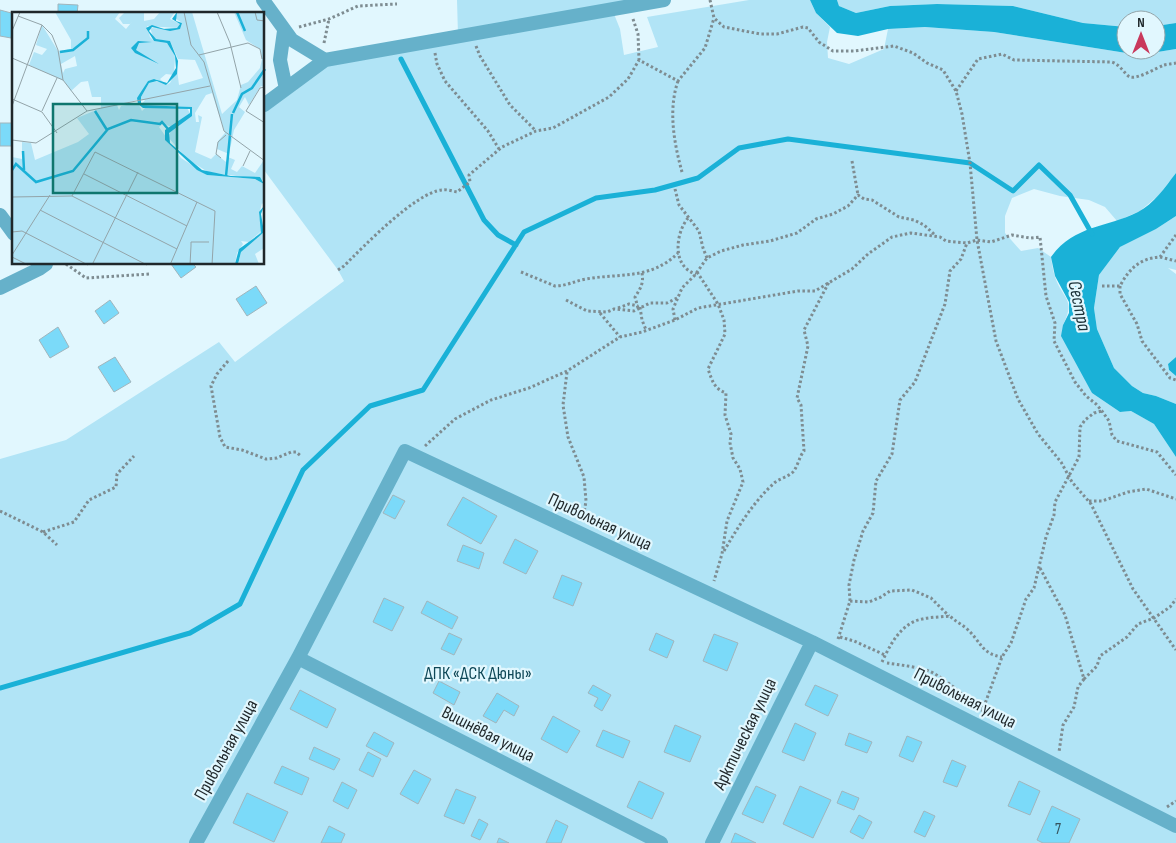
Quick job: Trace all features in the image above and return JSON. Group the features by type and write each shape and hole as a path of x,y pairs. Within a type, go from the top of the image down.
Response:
{"street":[{"path":"263,0 292,40 327,59"},
{"path":"265,104 327,59 664,0"},
{"path":"284,31 280,60 286,89"},
{"path":"0,215 12,231"},
{"path":"0,288 40,266"},
{"name":"Привольная улица","path":"196,843 298,658 404,451 830,651 879,668 977,725 1176,826"},
{"name":"Арктическая улица","path":"712,843 812,642"},
{"name":"Вишнёвая улица","path":"298,658 660,843"}],"path":[{"path":"682,172 673,125 674,91 678,81 705,48 714,18 710,0"},
{"path":"284,31 329,20 358,6 397,4"},
{"path":"338,270 383,228 428,194 442,190 457,192 470,182 469,175 499,149 536,131 552,128 609,97 628,79 639,60 638,34 627,6"},
{"path":"714,18 724,27 760,34 777,34 803,27 808,28 819,42 833,51 854,51 894,46 913,53 927,63 943,70 956,91 962,114 970,163 977,240 996,341 1018,399 1038,434 1061,462 1068,476 1089,501 1133,588 1176,650"},
{"path":"327,59 329,20"},
{"path":"472,33 480,56 510,105 536,131"},
{"path":"432,41 437,64 445,82 488,131 499,149"},
{"path":"956,91 978,59 1002,54 1014,60 1112,62 1119,64 1128,76 1132,78 1176,63"},
{"path":"639,60 678,81"},
{"path":"852,161 858,195 864,199 872,200 898,217 914,220 924,225 935,236"},
{"path":"674,189 679,205 699,231 707,258"},
{"path":"674,320 673,310 682,288 697,273 707,258 743,245 770,241 797,233 816,219 833,214 848,206 858,195"},
{"path":"688,218 684,222 678,246 680,263 692,272 697,273 718,304 724,320 725,334 708,369 713,383 718,390 726,393 725,415 731,434 730,443 733,458 740,469 743,482 727,521 722,554 715,579 707,594"},
{"path":"426,446 455,419 491,400 529,388 567,371 620,337 674,320 698,308 798,291 815,291 852,269 868,254 892,237 911,233 940,236 946,241 966,243 977,240 991,242 1012,236 1030,238 1040,236 1046,296 1055,323 1054,341 1075,382 1109,421 1112,435 1116,441 1157,452 1176,475"},
{"path":"1160,257 1176,236"},
{"path":"830,651 840,637 850,601 849,585 854,560 864,530 873,513 876,481 892,454 900,400 915,382 945,304 950,271 961,259 966,243"},
{"path":"521,272 555,286 602,276 642,273 672,259 678,253"},
{"path":"1176,260 1160,257 1135,264 1120,286 1120,294 1137,324 1142,341 1170,378 1176,380"},
{"path":"67,265 86,278 150,274"},
{"path":"642,273 641,287 635,297 646,330"},
{"path":"722,554 741,521 754,504 774,483 793,472 799,456 804,451 801,406 798,398 808,346 804,330 829,282"},
{"path":"1102,286 1120,286"},
{"path":"616,309 634,311 650,303 667,302 677,298"},
{"path":"566,300 587,310 599,312 607,312 629,304 639,307"},
{"path":"599,312 620,337"},
{"path":"228,361 217,374 211,386 220,437 225,447 242,450 266,460 278,458 291,452 296,452 301,456"},
{"path":"567,371 563,405 568,437 584,477 586,501 580,534"},
{"path":"977,725 1002,657 1012,643 1026,599 1034,588 1046,537 1054,515 1055,502 1079,457 1080,427 1094,413 1102,411"},
{"path":"43,532 74,522 89,500 116,487 117,474 134,456"},
{"path":"1089,501 1102,501 1128,492 1146,489 1176,500"},
{"path":"0,511 43,532 57,545"},
{"path":"1040,568 1066,615 1084,679"},
{"path":"850,601 869,602 890,591 912,590 931,598 965,627 978,640 983,650 991,656 1002,657"},
{"path":"1060,768 1059,748 1063,725 1074,707 1078,687 1097,666 1100,656 1127,637 1138,624 1154,618 1170,607 1176,599"},
{"path":"950,616 919,619 913,623 895,637 879,668 929,671 972,703 984,708"},
{"path":"840,637 885,655"}],"green space":[{"name":"ДПК «ДСК Дюны»","path":"457,0 662,0 612,9 620,29 624,55 658,47 647,17 749,0 810,0 816,13 830,27 827,42 828,58 849,64 884,49 888,29 925,27 994,32 1116,51 1116,60 1166,60 1166,51 1176,49 1176,173 1159,195 1140,211 1117,221 1105,207 1089,200 1060,196 1034,189 1012,198 1005,216 1005,233 1021,251 1038,248 1051,257 1055,277 1068,304 1067,316 1063,325 1092,393 1120,412 1131,411 1154,424 1176,457 1176,843 0,843 0,459 66,440 219,342 235,362 344,281 338,270 265,171 265,104 339,58 458,35"},
{"path":"837,0 1176,0 1176,23 1166,24 1166,10 1116,10 1116,26 1083,23 1013,6 937,4 890,6 856,13 839,6"},
{"path":"1176,216 1176,270 1168,268 1176,274 1176,357 1168,364 1169,370 1176,376 1176,404 1143,393 1132,386 1114,368 1097,329 1094,308 1099,275 1120,247 1156,229"}],"water":[{"path":"810,0 837,0 839,6 856,13 890,6 937,4 1013,6 1083,23 1116,26 1116,51 994,32 925,27 888,29 858,36 837,33 816,13"},
{"path":"1176,23 1176,49 1166,51 1166,24"},
{"name":"Сестра","path":"1176,173 1176,216 1156,229 1120,247 1099,275 1094,308 1097,329 1114,368 1132,386 1143,393 1176,404 1176,457 1154,424 1131,411 1120,412 1092,393 1061,336 1063,325 1069,313 1069,302 1055,276 1051,257 1060,247 1080,233 1144,209 1159,195"},
{"path":"1176,357 1176,376 1169,370 1168,364"}],"building":[{"path":"58,4 78,5 77,12 58,12"},
{"path":"0,10 12,13 12,32 11,38 0,36"},
{"path":"0,123 12,123 12,146 0,146"},
{"path":"172,265 194,265 196,267 181,278"},
{"path":"256,286 267,303 247,316 236,299"},
{"path":"110,300 119,313 104,324 95,311"},
{"path":"58,327 69,347 50,358 39,340"},
{"path":"115,357 131,382 114,392 98,367"},
{"path":"393,495 405,501 395,519 383,513"},
{"path":"463,497 497,516 481,544 447,525"},
{"path":"515,539 538,551 526,574 503,563"},
{"path":"463,545 484,553 479,569 457,561"},
{"path":"562,575 582,583 573,606 553,598"},
{"path":"384,598 404,607 392,631 373,622"},
{"path":"427,601 458,617 452,629 421,613"},
{"path":"449,633 462,639 454,655 441,649"},
{"path":"656,633 674,641 667,658 649,650"},
{"path":"714,634 738,643 727,671 703,661"},
{"path":"439,681 460,692 454,705 433,693"},
{"path":"593,685 611,695 602,711 594,706 598,698 588,693"},
{"path":"815,685 838,695 828,716 805,705"},
{"path":"300,690 336,709 327,728 290,709"},
{"path":"497,693 519,706 514,716 504,710 496,723 483,716"},
{"path":"553,716 580,731 567,753 541,739"},
{"path":"795,723 816,733 804,761 782,752"},
{"path":"675,725 701,736 690,762 664,752"},
{"path":"603,730 630,741 623,758 596,746"},
{"path":"374,732 394,743 387,757 366,746"},
{"path":"849,733 872,742 867,753 845,745"},
{"path":"907,736 922,742 913,762 899,756"},
{"path":"314,747 340,759 334,770 309,759"},
{"path":"368,752 381,759 373,777 359,770"},
{"path":"952,760 966,766 957,787 943,782"},
{"path":"282,766 309,778 302,795 274,783"},
{"path":"414,770 431,779 418,804 400,794"},
{"path":"639,781 664,793 652,819 627,807"},
{"path":"1019,781 1040,791 1030,815 1008,806"},
{"path":"342,782 357,790 348,809 333,801"},
{"path":"756,786 776,795 763,823 742,814"},
{"path":"800,786 831,800 813,838 783,824"},
{"path":"456,789 476,797 464,824 444,816"},
{"path":"842,791 859,798 854,810 837,803"},
{"path":"247,793 288,812 274,842 233,823"},
{"path":"1052,806 1080,819 1069,843 1043,843 1037,840"},
{"path":"924,811 935,816 925,837 914,832"},
{"path":"859,815 872,822 863,839 850,832"},
{"path":"479,819 488,824 480,840 471,836"},
{"path":"556,820 568,826 561,843 546,843"},
{"path":"329,826 345,834 341,843 321,843"},
{"path":"735,833 756,843 731,843"},
{"path":"499,838 509,843 497,843"}],"waterway":[{"path":"401,59 484,220 498,235 516,245"},
{"path":"0,688 190,633 240,604 303,470 370,406 423,390 524,232 596,198 655,190 698,178 739,148 788,139 970,163 1013,191 1039,165 1070,195 1092,234"}]}
